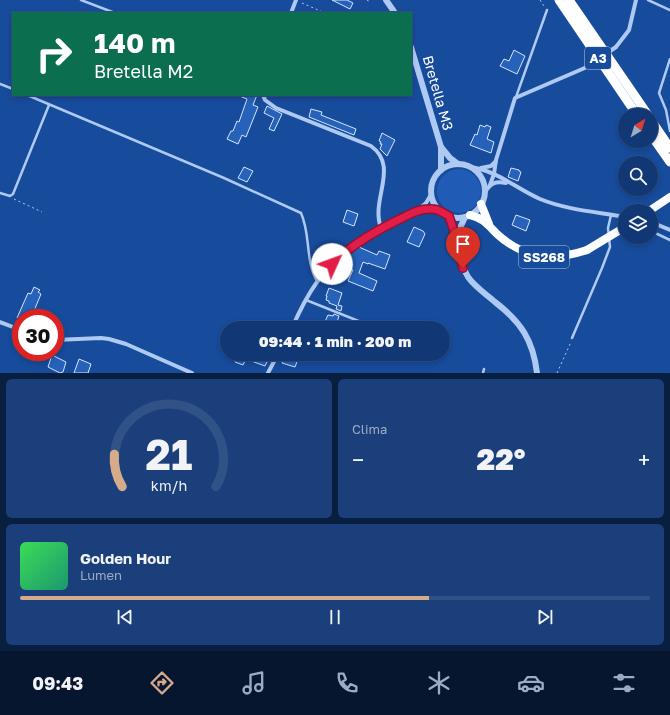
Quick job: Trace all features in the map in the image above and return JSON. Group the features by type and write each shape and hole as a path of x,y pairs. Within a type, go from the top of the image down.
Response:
{"highway":[{"name":"A3","path":"552,0 593,43"},
{"name":"A3","path":"558,0 643,108"},
{"name":"A3","path":"569,0 633,108"},
{"name":"A3","path":"575,0 593,43"},
{"path":"658,130 670,148"},
{"path":"658,145 670,162"},
{"path":"658,205 670,197"},
{"name":"SS268","path":"481,204 490,226"},
{"name":"SS268","path":"467,216 482,219 513,246 531,254 543,257 565,256 587,250 618,231"}],"street":[{"path":"291,12 296,0"},
{"path":"386,0 394,12"},
{"path":"618,216 573,208 541,199 494,174 479,168 458,164 441,170 433,181 432,194 434,202 440,210 449,216 460,217 467,216 474,212 481,204 494,174 496,160 515,98 587,67 616,47 629,30 636,0"},
{"name":"Bretella M3","path":"412,49 441,147 441,170"},
{"path":"263,96 265,100 276,108 378,150 385,168 378,214 381,228"},
{"name":"Bretella M3","path":"441,147 458,164"},
{"path":"479,168 491,166 496,160"},
{"path":"470,167 475,170 483,180 485,192"},
{"path":"490,185 498,182 512,184"},
{"path":"296,321 317,282 332,264 348,249 381,228 418,210 432,194"},
{"path":"418,210 440,210"},
{"path":"449,216 456,237 460,259 469,278 484,293 512,315 524,331 532,347 537,373"},
{"path":"456,237 467,216"},
{"path":"658,225 670,230"},
{"path":"0,322 12,327"},
{"path":"64,340 109,339 126,344 192,373"},
{"path":"268,373 274,361"}],"lane":[{"path":"81,0 108,12"},
{"path":"648,0 670,10"},
{"path":"515,98 547,10"},
{"path":"670,59 659,92 666,110 670,131"},
{"path":"0,84 12,89"},
{"path":"29,96 224,178 301,213 307,235 312,272 317,282"},
{"path":"0,193 10,196 12,194 50,105"},
{"path":"572,338 610,247 608,228 611,214"},
{"path":"658,234 670,240"},
{"path":"306,300 358,321"},
{"path":"483,373 484,369"}],"path":[{"path":"296,0 323,12"},
{"path":"540,0 547,10"},
{"path":"10,196 42,212"},
{"path":"557,373 572,338"}],"shaded area":[{"path":"455,169 463,169 475,175 481,187 481,195 475,207 463,213 455,213 443,207 437,195 437,187 443,175"}],"building":[{"path":"332,0 347,0 353,3 350,9"},
{"path":"514,50 525,56 517,74 500,66 504,59 509,61"},
{"path":"240,96 257,96 253,105 258,107 246,137 242,135 238,144 227,139 231,131 233,131 237,121 239,122 247,99"},
{"path":"267,106 282,114 274,131 269,129 274,118 264,113"},
{"path":"311,109 322,112 321,115 356,129 354,135 309,117"},
{"path":"480,125 491,127 487,139 494,142 491,153 470,145 475,134 477,135"},
{"path":"382,133 395,140 387,156 380,149 382,144 380,144 381,142 379,141"},
{"path":"244,167 253,171 247,182 238,178"},
{"path":"511,168 521,172 518,181 508,177"},
{"path":"347,210 358,214 354,226 343,222"},
{"path":"516,215 530,220 526,231 512,225"},
{"path":"414,227 423,231 425,234 419,247 407,242"},
{"path":"359,247 377,255 379,251 390,255 385,269 363,262 359,273 377,281 373,291 348,281 353,270 349,269 352,262 343,258"},
{"path":"34,287 40,290 38,292 41,294 35,309 21,309 28,293 31,294"},
{"path":"329,288 342,293 338,305 342,306 341,311 336,309 337,306 326,300"},
{"path":"334,314 339,316 337,321 325,321 328,315 333,316"},
{"path":"79,359 91,364 88,373 74,373"},
{"path":"50,361 66,362 63,372 60,373 48,367"},
{"path":"235,361 245,361 243,365"},
{"path":"251,361 268,361 265,366"},
{"path":"283,361 297,361 295,367 282,363"}],"route":[{"path":"332,264 339,256 356,243 381,228 418,210 434,209 440,210 449,216 456,237 463,268"}]}
